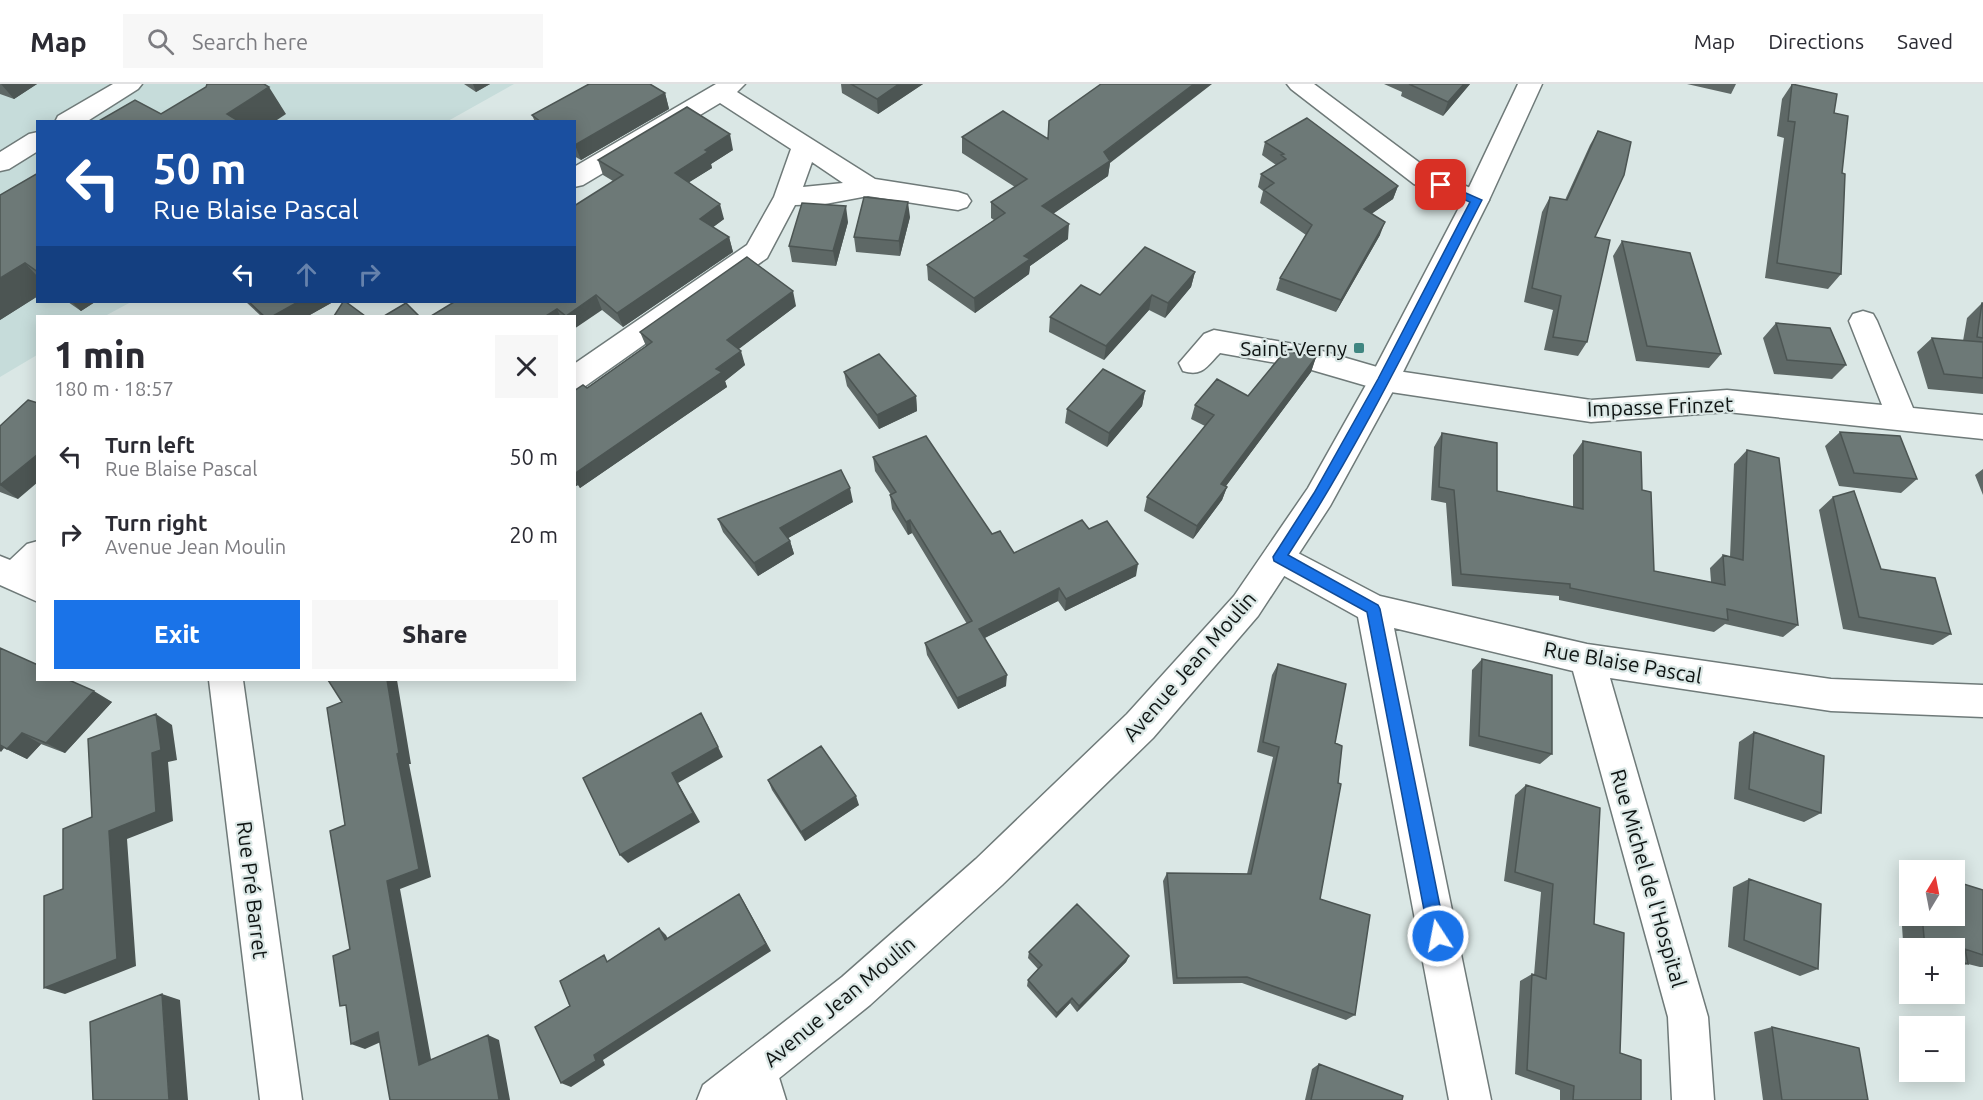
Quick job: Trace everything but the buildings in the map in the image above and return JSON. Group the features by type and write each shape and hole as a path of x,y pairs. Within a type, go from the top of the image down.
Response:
{"street":[{"path":"70,120 130,84"},
{"path":"1299,84 1423,178 1476,200"},
{"name":"Avenue Jean Moulin","path":"718,1100 761,1085 856,991 989,872 1140,726 1246,606 1319,497 1384,380 1476,200 1530,84"},
{"path":"576,178 726,88 805,146 868,187"},
{"path":"0,163 36,141"},
{"path":"576,378 757,251 787,197 805,146"},
{"path":"787,197 825,195 868,187 958,201"},
{"path":"1863,321 1902,419"},
{"name":"Impasse Frinzet","path":"1193,363 1214,341 1305,357 1384,380 1591,411 1727,401 1983,427"},
{"path":"17,578 36,556"},
{"name":"Rue Blaise Pascal","path":"1279,557 1373,609 1587,659 1831,695 1983,701"},
{"path":"1373,609 1470,1100"},
{"name":"Rue Michel de l'Hospital","path":"1587,659 1688,1017 1693,1100"},
{"name":"Rue Pré Barret","path":"226,681 281,1100"}],"shaded area":[{"path":"0,84 514,84 450,120 36,120 36,303 129,303 107,315 36,315 36,356 0,377"}],"place":[{"name":"Saint-Verny","path":"1359,348"}],"route":[{"path":"1438,936 1373,609 1279,557 1319,497 1384,380 1476,200 1441,185"}]}
